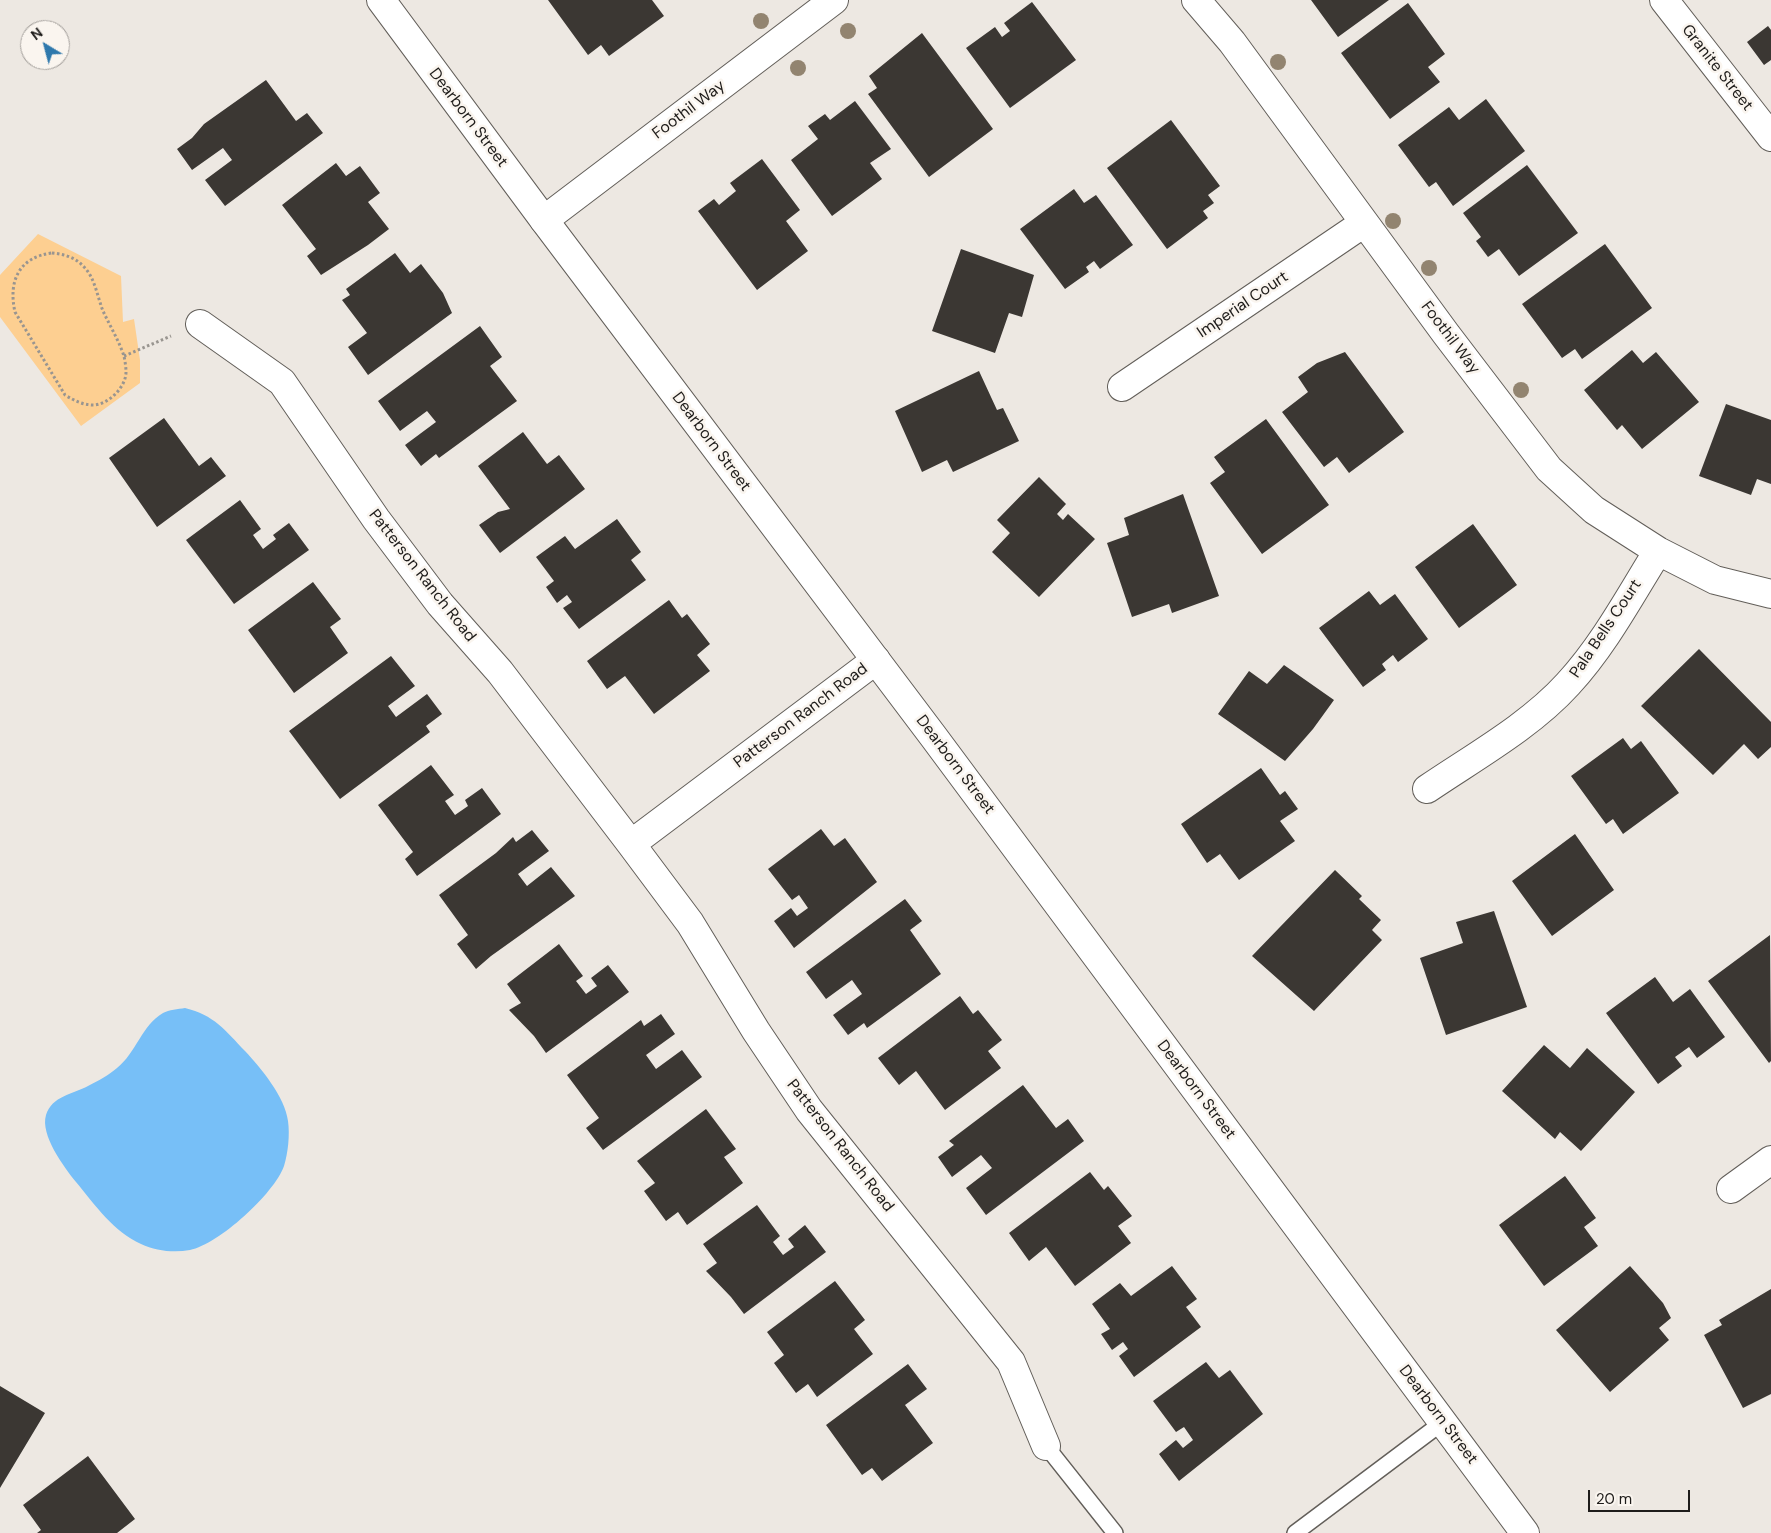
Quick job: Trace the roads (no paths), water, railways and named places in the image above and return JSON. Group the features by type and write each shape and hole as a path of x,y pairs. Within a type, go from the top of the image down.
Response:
{"street":[{"name":"Dearborn Street","path":"380,0 876,660 1525,1533"},
{"name":"Foothil Way","path":"544,220 834,0"},
{"name":"Foothil Way","path":"1196,0 1232,42 1364,223 1549,469 1594,510 1658,551 1715,580 1771,594"},
{"name":"Granite Street","path":"1664,0 1771,137"},
{"name":"Imperial Court","path":"1122,387 1364,223"},
{"name":"Patterson Ranch Road","path":"200,324 282,382 393,542 440,604 500,672 631,844 690,923 756,1031 809,1110 1011,1362 1046,1446"},
{"name":"Pala Bells Court","path":"1427,789 1537,714 1568,684 1591,656 1658,551"},
{"name":"Patterson Ranch Road","path":"631,844 876,660"},
{"path":"1731,1189 1771,1160"}],"lane":[{"path":"1295,1533 1443,1422"},
{"path":"1046,1446 1115,1533"}],"water":[{"path":"185,1008 204,1015 218,1024 258,1066 282,1102 288,1121 289,1138 284,1166 269,1190 258,1203 230,1228 202,1246 184,1251 171,1251 159,1250 131,1239 98,1209 54,1150 46,1132 45,1123 49,1109 58,1100 99,1080 124,1062 156,1018 165,1012"}]}
